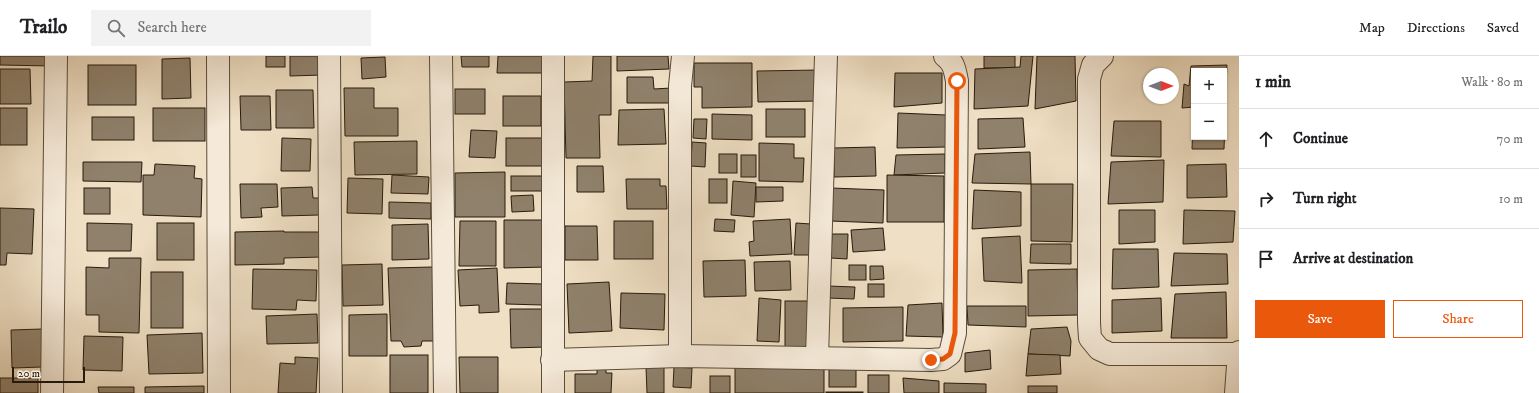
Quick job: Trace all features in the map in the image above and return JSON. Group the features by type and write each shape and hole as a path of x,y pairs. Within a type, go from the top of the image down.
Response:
{"street":[{"path":"52,393 56,56"},
{"path":"218,56 219,393"},
{"path":"329,56 331,393"},
{"path":"441,56 445,393"},
{"path":"553,56 553,393"},
{"path":"680,356 680,102 683,56"},
{"path":"817,358 826,56"},
{"path":"552,360 680,356 931,360 943,359 950,354 955,333 957,81 955,70 950,59 945,56"},
{"path":"1102,56 1093,64 1089,79 1088,270 1090,338 1099,349 1110,354 1239,353 1236,393"}],"building":[{"path":"0,56 52,56 52,66 0,65"},
{"path":"266,56 285,56 285,67 266,67"},
{"path":"290,56 322,56 322,75 290,76"},
{"path":"461,56 489,56 489,67 462,67"},
{"path":"498,56 542,56 542,73 497,73"},
{"path":"593,56 611,56 611,115 599,115 600,158 566,158 564,82 592,81"},
{"path":"617,56 668,56 669,69 617,71"},
{"path":"984,56 1015,56 1015,68 984,68"},
{"path":"1021,56 1033,56 1028,106 974,109 975,69 1020,67"},
{"path":"1037,56 1075,56 1076,101 1035,109"},
{"path":"385,57 386,77 362,79 361,58"},
{"path":"190,58 191,98 162,99 162,59"},
{"path":"694,63 752,63 752,107 702,108 702,87 694,87"},
{"path":"88,65 136,65 136,105 88,105"},
{"path":"1227,65 1227,68 1191,68 1191,107 1182,108 1184,84 1189,86 1191,66"},
{"path":"0,69 30,69 31,104 0,104"},
{"path":"819,70 819,101 758,102 757,71"},
{"path":"895,73 942,73 942,103 894,107"},
{"path":"627,77 653,77 654,89 671,88 671,103 627,103"},
{"path":"344,88 374,88 374,108 398,108 398,136 345,136"},
{"path":"455,89 485,89 485,114 455,114"},
{"path":"276,90 313,90 314,128 276,128"},
{"path":"240,96 270,96 271,130 241,130"},
{"path":"503,96 541,96 541,126 503,126"},
{"path":"0,108 27,108 27,145 0,145"},
{"path":"153,108 205,108 205,141 153,141"},
{"path":"664,109 666,144 618,145 619,110"},
{"path":"766,109 805,109 805,137 766,137"},
{"path":"898,113 946,115 946,147 897,148"},
{"path":"712,114 752,115 752,140 712,139"},
{"path":"92,117 134,117 134,140 92,140"},
{"path":"1023,118 1025,147 978,149 978,119"},
{"path":"694,119 707,119 706,139 693,138"},
{"path":"1114,121 1161,121 1161,157 1111,156"},
{"path":"471,130 497,131 495,158 469,157"},
{"path":"282,138 311,139 310,171 281,171"},
{"path":"506,138 542,138 542,166 506,166"},
{"path":"1192,140 1224,140 1224,149 1192,149"},
{"path":"417,141 417,174 355,175 354,142"},
{"path":"692,142 706,143 705,167 691,166"},
{"path":"759,143 794,144 794,158 804,158 803,182 759,181"},
{"path":"875,147 876,176 834,177 834,148"},
{"path":"1030,152 1031,184 972,183 975,154"},
{"path":"719,154 737,154 737,173 719,173"},
{"path":"945,154 945,173 894,175 896,155"},
{"path":"741,155 756,155 756,177 741,177"},
{"path":"1164,160 1163,202 1108,204 1111,162"},
{"path":"83,162 142,162 141,182 83,181"},
{"path":"155,164 195,166 194,178 202,179 201,217 143,215 143,175 154,175"},
{"path":"1226,164 1227,197 1187,198 1187,165"},
{"path":"577,166 603,166 604,192 577,192"},
{"path":"505,172 505,217 455,217 455,173"},
{"path":"392,175 429,177 428,194 391,193"},
{"path":"887,175 944,176 944,222 887,222"},
{"path":"511,176 544,176 544,191 511,191"},
{"path":"348,178 383,179 382,214 347,213"},
{"path":"626,179 660,179 660,186 666,186 667,209 627,209"},
{"path":"709,179 727,179 727,203 709,203"},
{"path":"733,181 756,183 754,217 731,215"},
{"path":"240,184 277,184 278,207 261,208 262,217 241,218"},
{"path":"1031,184 1073,184 1072,242 1031,241"},
{"path":"312,187 313,198 319,198 320,215 282,216 281,188"},
{"path":"756,187 783,187 783,201 756,202"},
{"path":"84,188 110,188 110,214 84,214"},
{"path":"831,188 884,190 883,223 830,221"},
{"path":"974,190 1021,192 1021,226 972,229"},
{"path":"533,195 534,211 512,212 511,196"},
{"path":"389,202 431,203 431,219 389,218"},
{"path":"0,208 34,209 32,254 7,253 6,265 0,265"},
{"path":"1119,210 1155,210 1155,242 1119,244"},
{"path":"1184,210 1235,211 1233,242 1183,244"},
{"path":"715,219 735,220 734,232 714,231"},
{"path":"790,219 792,254 750,256 749,242 754,241 753,221"},
{"path":"504,220 548,220 548,267 504,268"},
{"path":"460,221 496,221 496,266 459,266"},
{"path":"614,221 653,221 653,259 614,259"},
{"path":"87,223 132,224 131,251 87,251"},
{"path":"157,223 194,223 194,260 157,260"},
{"path":"796,223 811,224 809,255 794,255"},
{"path":"428,224 429,259 392,260 392,225"},
{"path":"565,226 597,226 598,260 565,260"},
{"path":"883,228 885,250 853,252 851,230"},
{"path":"235,232 321,232 322,257 284,258 284,264 235,265"},
{"path":"832,234 848,234 847,259 831,258"},
{"path":"1020,236 1022,283 984,281 982,238"},
{"path":"1031,244 1071,244 1071,264 1030,263"},
{"path":"1113,249 1158,249 1159,287 1112,289"},
{"path":"1174,253 1227,254 1228,284 1171,286"},
{"path":"109,258 141,258 139,333 99,332 99,315 86,315 86,267 109,268"},
{"path":"745,260 746,296 704,297 703,261"},
{"path":"790,261 791,290 755,291 754,262"},
{"path":"382,264 383,305 343,306 342,265"},
{"path":"849,265 866,265 866,280 849,280"},
{"path":"870,266 883,266 884,279 870,280"},
{"path":"433,267 434,341 422,341 421,346 404,347 401,341 391,341 388,268"},
{"path":"497,268 499,312 479,313 479,305 460,306 458,270"},
{"path":"253,269 317,270 316,301 297,300 296,310 252,309"},
{"path":"1077,269 1078,315 1028,316 1028,270"},
{"path":"151,272 183,272 183,328 151,328"},
{"path":"609,282 612,331 569,333 567,284"},
{"path":"507,283 543,284 542,305 506,304"},
{"path":"868,284 884,284 884,297 868,297"},
{"path":"828,286 855,287 854,299 828,298"},
{"path":"1226,292 1227,338 1171,338 1175,294"},
{"path":"621,293 665,294 664,330 620,328"},
{"path":"759,298 781,300 779,342 757,341"},
{"path":"1161,298 1162,331 1112,333 1112,300"},
{"path":"785,301 811,301 811,348 785,348"},
{"path":"942,303 943,337 906,336 908,305"},
{"path":"967,306 1026,306 1026,327 968,325"},
{"path":"903,307 903,341 843,342 843,308"},
{"path":"510,309 545,309 546,347 511,348"},
{"path":"317,314 318,343 267,344 266,316"},
{"path":"387,314 387,356 349,356 349,315"},
{"path":"1067,327 1071,341 1070,356 1028,354 1031,329"},
{"path":"42,329 43,367 12,368 11,330"},
{"path":"202,333 203,373 149,374 147,335"},
{"path":"84,336 123,337 122,371 83,370"},
{"path":"990,350 991,369 965,372 965,353"},
{"path":"1028,354 1060,355 1061,374 1026,376"},
{"path":"390,355 428,355 428,393 390,393"},
{"path":"295,357 318,358 316,393 278,393 280,363 295,364"},
{"path":"459,357 498,357 498,393 460,393"},
{"path":"735,366 824,367 824,393 735,393"},
{"path":"597,367 606,367 606,373 612,373 611,393 575,393 575,374 597,374"},
{"path":"646,367 664,367 664,393 647,393"},
{"path":"674,367 692,368 691,388 673,387"},
{"path":"829,369 856,369 856,387 829,387"},
{"path":"868,375 889,375 889,393 868,393"},
{"path":"710,376 730,376 730,393 710,393"},
{"path":"0,378 38,378 38,393 0,393"},
{"path":"903,378 939,381 939,393 904,393"},
{"path":"944,383 986,384 986,393 944,393"},
{"path":"204,386 204,393 145,393 145,387"},
{"path":"1028,386 1057,386 1057,393 1028,393"},
{"path":"98,387 134,387 134,393 99,393"},
{"path":"863,392 863,393 826,393"}],"route":[{"path":"931,360 943,359 950,354 954,345 957,81"}]}
